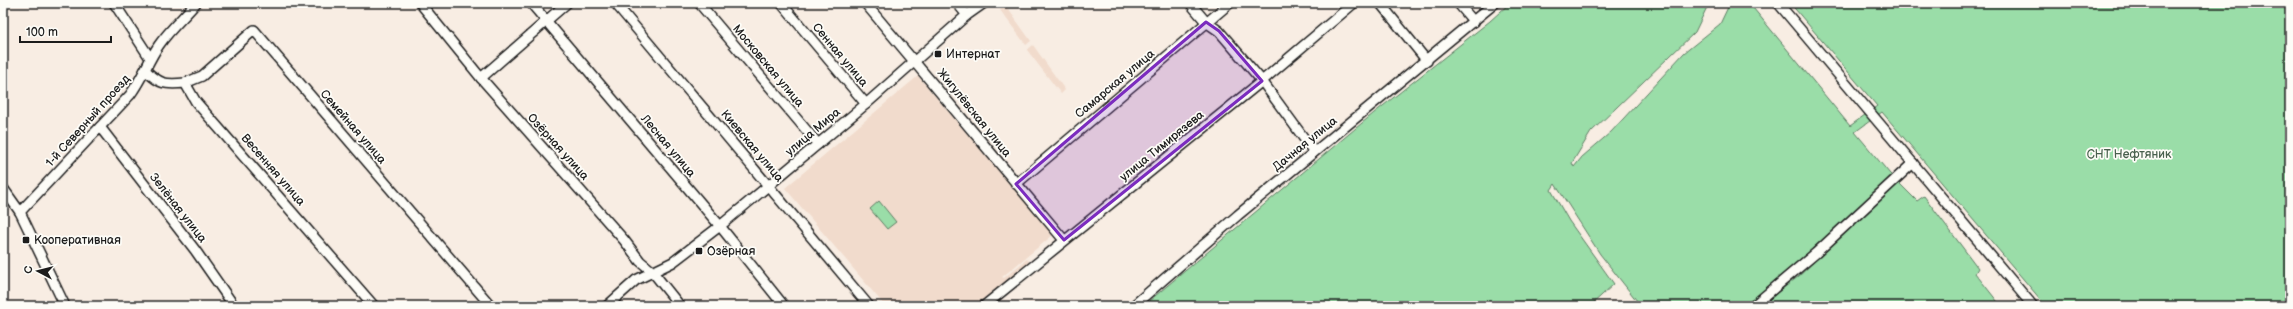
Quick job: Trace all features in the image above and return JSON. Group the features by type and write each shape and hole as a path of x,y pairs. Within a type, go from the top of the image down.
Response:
{"street":[{"path":"114,3 150,58"},
{"name":"1-й Северный проезд","path":"20,212 130,95 140,82 150,58 160,43 196,3"},
{"name":"Озёрная улица","path":"420,3 481,78 624,240 640,261 652,271 680,306"},
{"name":"Лесная улица","path":"531,3 720,226 784,306"},
{"path":"481,78 567,3"},
{"name":"Киевская улица","path":"615,3 869,306"},
{"name":"Московская улица","path":"699,3 818,144"},
{"name":"Сенная улица","path":"781,3 866,104"},
{"name":"Жигулёвская улица","path":"865,3 916,61 1016,184 1064,240"},
{"path":"957,3 967,15"},
{"name":"улица Мира","path":"607,306 636,280 673,262 720,226 768,184 866,104 967,15 984,3"},
{"path":"1190,3 1206,22 1219,31 1262,81 1314,152"},
{"name":"Самарская улица","path":"1016,184 1230,3"},
{"name":"улица Тимирязева","path":"984,306 1262,81 1354,3"},
{"path":"1380,3 1427,61"},
{"path":"1458,3 1474,22"},
{"name":"Дачная улица","path":"1133,306 1314,152 1427,61 1495,3"},
{"path":"1778,3 2034,306"},
{"name":"Семейная улица","path":"185,82 202,76 254,30 492,306"},
{"path":"145,70 159,83 171,84 185,82"},
{"name":"Весенняя улица","path":"185,82 196,102 374,306"},
{"name":"Зелёная улица","path":"100,127 195,250 234,306"},
{"path":"1754,306 1816,254 1913,163"},
{"path":"3,188 20,212 65,306"}],"highlighted area":[{"path":"1206,22 1219,31 1262,81 1064,240 1016,184"}],"shaded area":[{"path":"1006,6 1031,41 1026,45 1000,10"},
{"path":"1033,45 1065,90 1061,94 1027,50"},
{"path":"918,76 1053,235 1002,277 1004,278 1027,259 1031,264 976,306 885,306 785,188"}],"green space":[{"name":"СНТ Нефтяник","path":"1510,3 1709,3 1695,32 1591,132 1572,163 1574,167 1582,157 1611,132 1684,53 1720,24 1730,3 1749,3 1850,126 1877,106 1790,3 2284,3 2290,10 2290,306 2046,306 1882,112 1855,132 1890,174 1917,201 1924,196 1978,268 1975,273 2001,306 1760,306 1799,276 1854,224 1849,217 1746,306 1641,306 1600,254 1555,184 1551,190 1569,221 1614,284 1590,306 1143,306 1374,113 1490,21"},
{"path":"879,201 896,222 887,229 870,209"}],"place":[{"name":"Интернат","path":"938,54"},
{"name":"Кооперативная","path":"26,240"},
{"name":"Озёрная","path":"699,251"}]}
